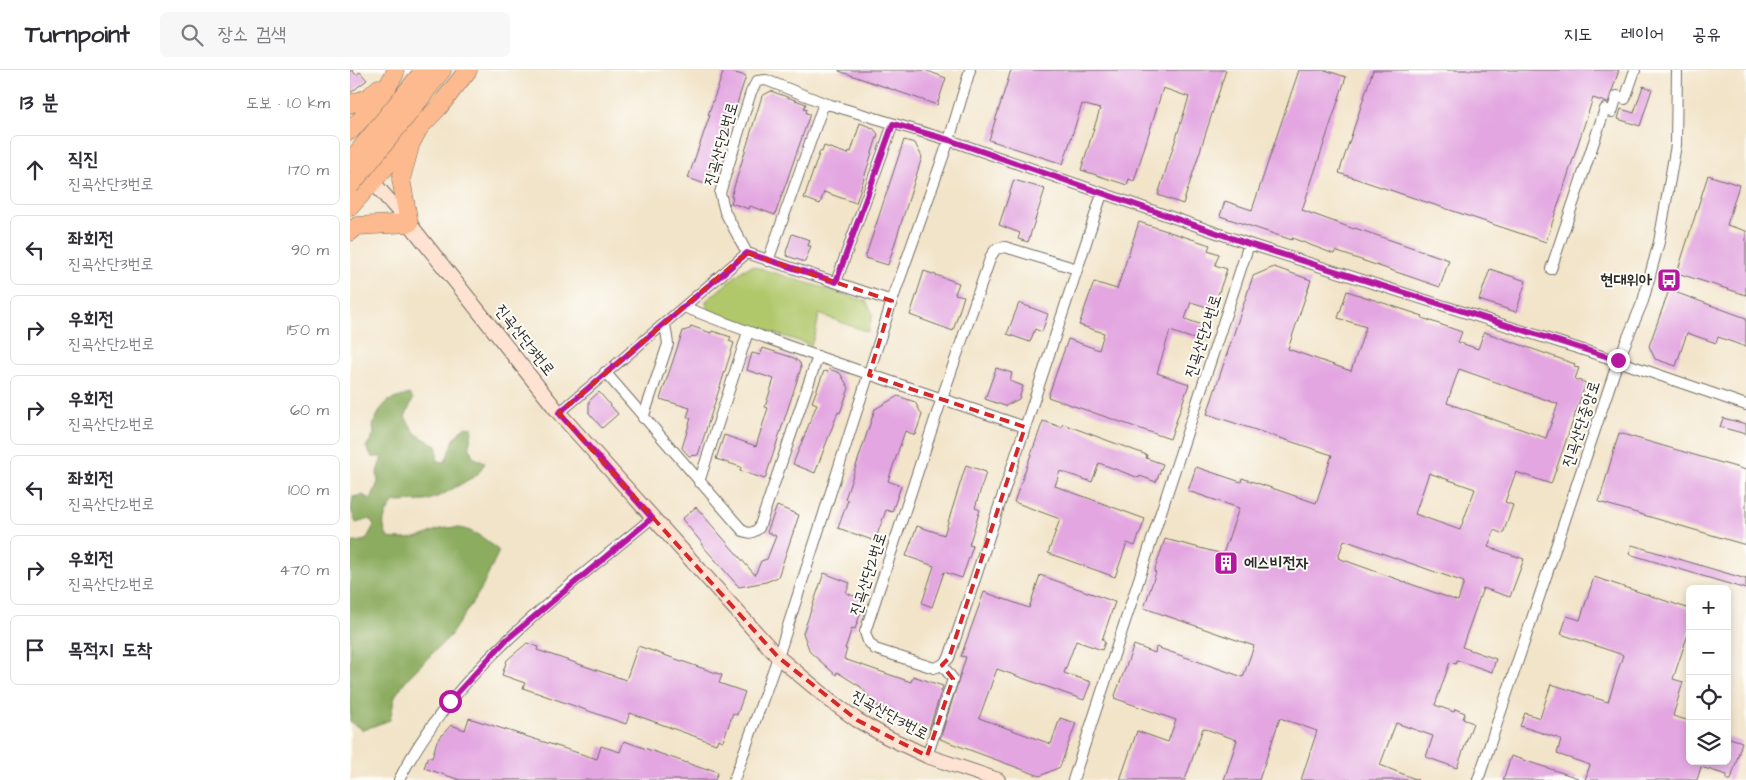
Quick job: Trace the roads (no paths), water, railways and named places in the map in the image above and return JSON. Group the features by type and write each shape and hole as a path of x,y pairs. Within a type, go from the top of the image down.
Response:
{"highway":[{"path":"350,186 406,104 424,70"},
{"path":"350,162 442,70"},
{"path":"350,207 438,108 468,70"},
{"path":"350,104 368,98 396,72"},
{"path":"350,131 380,98 396,72"},
{"path":"350,232 357,226 410,223 401,179 411,143 419,128"}],"street":[{"path":"734,780 778,657 892,301 949,140 970,70"},
{"path":"1551,269 1605,110 1612,112 1617,96 1625,99 1635,70"},
{"name":"진곡산단중앙로","path":"1478,780 1618,360 1643,301 1659,242 1676,145 1677,70"},
{"name":"진곡산단2번로","path":"747,253 724,212 720,193 751,92 757,81 766,80 824,103 949,140 1249,244 1618,360 1746,405"},
{"path":"768,260 824,103"},
{"path":"836,282 893,124"},
{"name":"진곡산단3번로","path":"350,156 410,223 559,413 778,657 857,720 887,737 927,756 998,780"},
{"path":"927,756 953,679 942,665 949,658 1102,194"},
{"name":"진곡산단2번로","path":"1073,780 1249,244"},
{"name":"진곡산단2번로","path":"942,665 934,668 875,649 868,641 865,632 942,398 992,256 996,250 1005,247 1076,269"},
{"path":"559,413 747,253 892,301"},
{"path":"684,308 869,375 1025,427"},
{"path":"643,418 668,344 665,324"},
{"path":"700,482 748,332"},
{"path":"605,372 743,532 754,533 759,528 818,356"},
{"path":"399,780 426,732 450,701 505,641 652,518"}],"place":[{"name":"현대위아","path":"1669,280"},
{"name":"에스비전자","path":"1226,563"}]}
